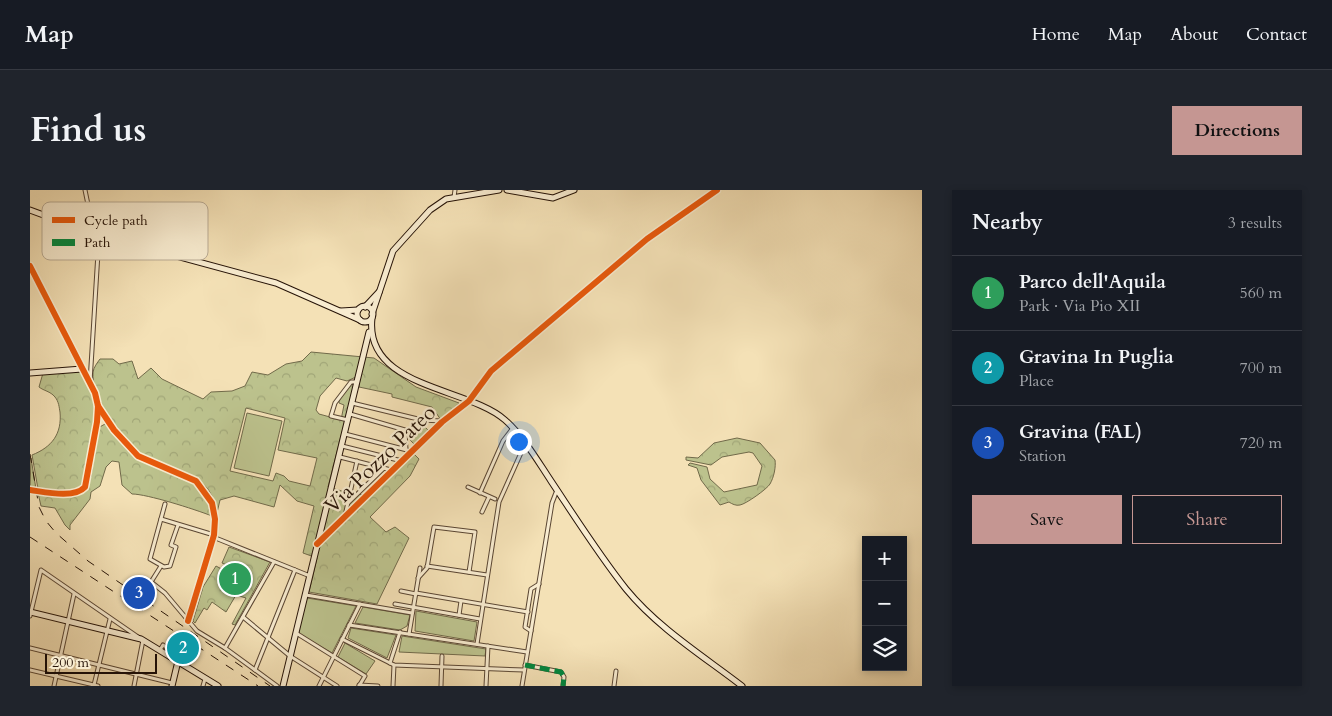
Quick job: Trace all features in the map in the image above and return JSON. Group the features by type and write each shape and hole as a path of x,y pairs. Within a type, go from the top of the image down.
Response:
{"street":[{"path":"454,197 455,190"},
{"path":"283,686 386,265 399,242 438,203 454,197 499,190"},
{"path":"507,190 553,198 574,190"},
{"name":"Via Pozzo Pateo","path":"317,544 402,461 409,451 468,401 482,380 500,364 647,240 717,190"},
{"path":"30,210 42,214"},
{"path":"90,383 98,271 97,260"},
{"path":"189,260 276,284 361,321 368,321 372,316 371,310 365,307"},
{"path":"30,266 90,383 98,406 114,430 138,456 196,481 210,498 213,506 214,536 188,621"},
{"path":"340,311 358,310 365,307 379,291"},
{"path":"358,310 357,314 382,356 399,370 430,387 496,414 512,428 526,444 611,569 645,610 742,686"},
{"path":"30,372 82,369"},
{"path":"348,420 331,416 334,404 351,382 357,382"},
{"path":"352,403 422,420 443,421"},
{"path":"30,490 68,493 78,492 85,487 98,406"},
{"path":"345,434 409,451 405,430 350,414"},
{"path":"480,493 503,441 512,428"},
{"path":"477,644 499,502 526,444"},
{"path":"342,446 402,461"},
{"path":"340,457 392,470"},
{"path":"345,516 357,461"},
{"name":"Via Pozzo Pateo","path":"348,503 384,468"},
{"path":"468,488 495,500"},
{"path":"522,686 552,503 557,490"},
{"path":"482,512 489,497"},
{"path":"166,504 149,558 166,568 170,564 176,547 171,545 178,525"},
{"path":"161,519 214,536 310,576"},
{"path":"418,578 428,566 434,527 475,532 469,572"},
{"path":"226,648 274,562"},
{"path":"161,566 150,582 165,593 197,630 226,648 277,686"},
{"path":"428,566 487,575"},
{"path":"409,634 420,568"},
{"path":"142,640 30,613 41,570 142,640 218,686"},
{"path":"255,670 295,570"},
{"path":"531,630 525,628 531,589 538,584"},
{"path":"400,591 528,612"},
{"path":"54,686 74,594"},
{"path":"305,595 412,613"},
{"path":"458,616 461,601"},
{"path":"319,686 360,604"},
{"path":"395,604 480,619"},
{"path":"243,617 290,656 338,686"},
{"path":"30,670 96,686 110,618"},
{"path":"349,625 527,652"},
{"path":"393,686 392,664 400,632"},
{"path":"296,633 365,676 359,685"},
{"path":"342,639 392,664 524,670"},
{"path":"134,686 142,640"},
{"path":"486,686 488,646"},
{"path":"30,648 172,684 180,662"},
{"path":"441,686 442,656"},
{"path":"525,665 561,672 564,677 563,686"},
{"path":"614,686 616,671"},
{"path":"203,686 205,678"},
{"path":"359,685 378,686"}],"green space":[{"path":"311,352 374,358 416,387 459,403 441,420 432,407 392,397 392,394 359,387 360,378 356,377 347,381 336,378 320,396 316,410 319,414 341,420 344,405 339,403 339,399 351,384 354,385 328,487 352,494 369,495 413,453 419,459 410,476 370,517 386,532 395,527 409,538 377,604 309,592 317,558 303,553 314,506 297,501 280,485 274,507 234,496 220,500 216,517 214,502 209,490 200,482 190,475 142,456 126,442 110,419 97,394 93,372 100,359 113,359 119,364 132,361 138,379 151,368 162,379 203,399 211,392 232,391 245,386 252,372 268,375 286,364 302,361","holes":["246,408 285,418 278,450 317,458 310,486 289,481 284,476 276,473 273,481 230,471"]},
{"path":"82,371 94,396 96,410 93,443 83,487 75,491 38,489 32,455 45,448 54,439 60,420 59,406 56,399 51,393 39,387 43,373"},
{"path":"247,413 282,421 269,476 234,468"},
{"path":"105,424 133,455 182,476 203,491 209,502 212,516 159,499 132,494 122,485 119,462 112,461 106,467 100,486 91,492 90,499 70,525 70,530 55,508 41,506 38,493 76,495 85,491 91,476 98,428"},
{"path":"423,425 429,431 415,445 409,439"},
{"path":"737,438 760,443 775,460 774,475 768,486 761,493 747,502 739,505 729,502 720,505 701,480 697,468 688,465 690,463 707,467 710,479 724,492 757,485 762,466 753,453 749,452 722,457 711,465 686,460 686,457 698,458 714,443"},
{"path":"31,458 36,489 30,489"},
{"path":"229,547 270,562 235,625 232,624 246,598 236,595 226,612 212,602 207,610 204,608 195,623 193,621 203,587 216,566 227,572 229,566 222,563"},
{"path":"307,598 356,606 332,653 298,633"},
{"path":"363,607 410,615 407,626 400,630 355,623"},
{"path":"416,611 477,622 474,641 415,631"},
{"path":"351,628 396,635 387,658 348,638"},
{"path":"402,636 486,649 485,656 399,652"},
{"path":"345,643 375,661 366,674 338,657"}],"railway":[{"path":"30,454 39,507 46,521 56,533 88,561 270,686"},
{"path":"30,537 258,686"}],"marked path":[{"path":"525,665 561,672 564,677 563,686"}],"cycle path":[{"path":"317,544 442,422 469,401 491,371 647,239 717,190"},
{"path":"30,266 95,393 98,406 97,422 85,487 80,491 67,494 30,490"},
{"path":"98,406 114,430 138,456 196,481 212,503 215,519 214,535 188,621"}],"place":[{"name":"Parco dell'Aquila","path":"235,579"},
{"name":"Gravina (FAL)","path":"139,593"},
{"name":"Gravina In Puglia","path":"183,648"}]}
